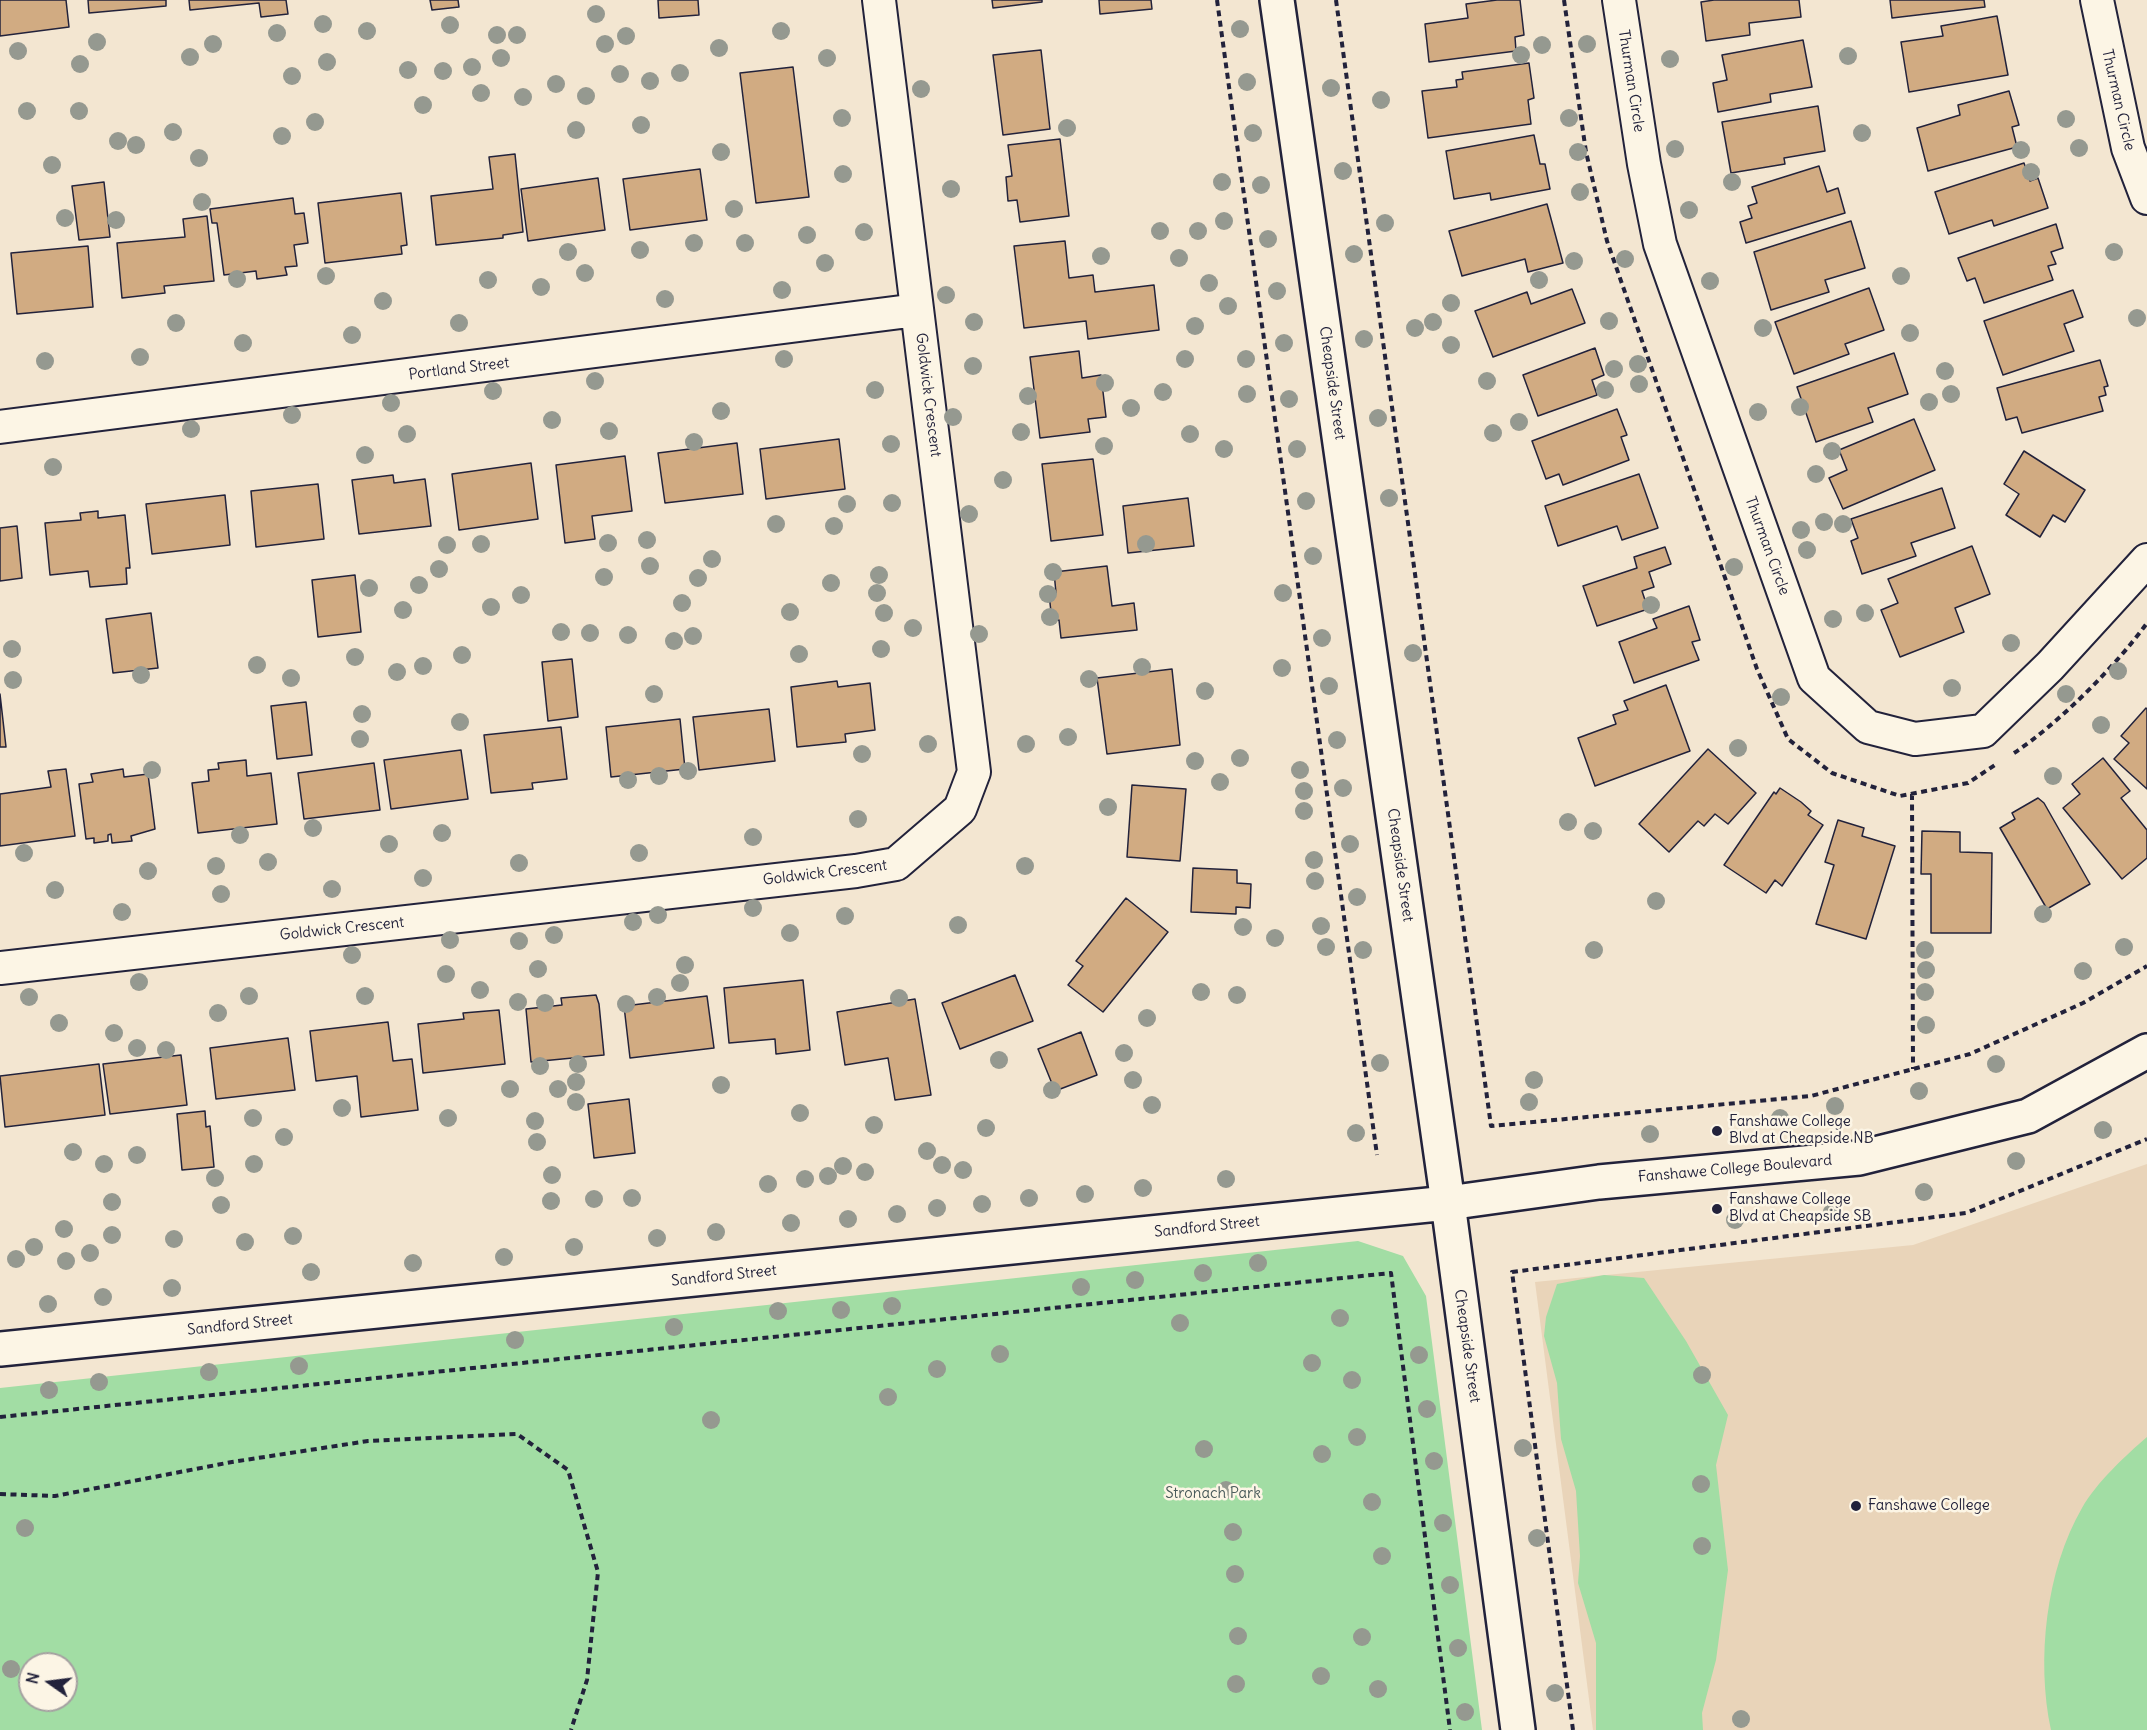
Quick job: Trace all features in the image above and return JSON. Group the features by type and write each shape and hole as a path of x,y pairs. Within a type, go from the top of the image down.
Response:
{"street":[{"name":"Goldwick Crescent","path":"0,968 856,871 896,864 960,809 975,772 879,0"},
{"name":"Cheapside Street","path":"1278,0 1448,1203 1518,1730"},
{"name":"Thurman Circle","path":"1619,0 1644,164 1660,244 1814,678 1868,727 1915,739 1983,731 2050,666 2147,560"},
{"name":"Thurman Circle","path":"2097,0 2128,148 2147,198"},
{"name":"Portland Street","path":"0,427 917,310"},
{"name":"Fanshawe College Boulevard","path":"1448,1203 1599,1182 1859,1158 2028,1116 2147,1051"},
{"name":"Sandford Street","path":"0,1349 1448,1203"}],"path":[{"path":"1217,0 1377,1155"},
{"path":"1336,0 1491,1126 1811,1096 1970,1054 2083,1003 2147,966"},
{"path":"1912,794 1913,1069"},
{"path":"1573,1730 1512,1272 1966,1213 2147,1138"},
{"path":"0,1417 1391,1273 1450,1730"},
{"path":"0,1494 55,1496 232,1462 368,1441 517,1434 568,1470 598,1572 587,1680 571,1730"}],"shaded area":[{"name":"Fanshawe College","path":"2147,1164 2147,1730 1593,1730 1535,1282 1913,1245"}],"green space":[{"name":"Stronach Park","path":"1358,1241 1403,1256 1426,1296 1482,1730 0,1730 0,1388"},
{"path":"1604,1275 1644,1278 1686,1341 1728,1415 1716,1465 1728,1570 1716,1660 1702,1713 1703,1730 1596,1730 1596,1643 1578,1583 1580,1556 1576,1491 1561,1439 1557,1383 1544,1336 1546,1317 1557,1284"},
{"path":"2147,1437 2147,1730 2051,1730 2044,1674 2045,1645 2052,1587 2060,1559 2082,1508 2095,1489"}],"building":[{"path":"0,0 66,0 69,27 0,36"},
{"path":"88,0 166,0 166,6 89,13"},
{"path":"189,0 286,0 288,14 261,17 259,3 190,10"},
{"path":"430,0 458,0 459,7 432,10"},
{"path":"658,0 698,0 699,15 659,18"},
{"path":"992,0 1042,0 1042,2 993,8"},
{"path":"1099,0 1151,0 1152,9 1100,14"},
{"path":"1520,0 1524,35 1515,37 1516,51 1429,62 1425,24 1468,18 1466,4"},
{"path":"1799,0 1801,17 1749,23 1750,35 1706,41 1701,2"},
{"path":"1890,0 1984,0 1985,7 1892,18"},
{"path":"1997,16 2008,75 1909,92 1901,42 1943,36 1941,26"},
{"path":"1803,40 1812,87 1770,94 1771,102 1718,112 1713,83 1727,80 1722,55"},
{"path":"1041,50 1050,129 1003,135 993,55"},
{"path":"1529,63 1534,98 1528,100 1531,124 1428,138 1422,91 1457,87 1456,80 1463,79 1462,72"},
{"path":"793,67 809,197 756,203 740,73"},
{"path":"2009,91 2019,125 2012,127 2017,147 1928,171 1917,128 1960,115 1958,105"},
{"path":"1818,106 1825,151 1784,158 1785,164 1731,173 1722,122"},
{"path":"1534,135 1540,164 1545,164 1550,189 1491,200 1490,193 1454,199 1446,151"},
{"path":"1060,139 1069,216 1020,222 1017,200 1008,201 1006,177 1012,176 1008,145"},
{"path":"515,154 523,232 503,235 503,238 436,245 431,196 493,189 489,157"},
{"path":"2024,163 2030,181 2038,178 2048,208 1994,226 1992,220 1949,234 1935,192"},
{"path":"1819,166 1827,192 1838,188 1845,213 1746,243 1740,222 1752,218 1748,206 1757,203 1752,187"},
{"path":"700,169 707,220 630,230 623,179"},
{"path":"598,178 605,230 528,241 521,189"},
{"path":"104,182 110,237 79,240 72,186"},
{"path":"401,193 407,245 401,246 402,254 325,263 318,203"},
{"path":"293,198 295,214 304,213 308,243 294,245 297,266 285,267 287,275 257,279 256,271 224,275 217,223 212,223 210,209"},
{"path":"1547,204 1563,263 1528,272 1525,259 1462,276 1449,231"},
{"path":"207,216 214,281 164,286 165,293 122,298 117,243 185,237 183,219"},
{"path":"1851,221 1865,268 1825,280 1829,292 1771,310 1754,252"},
{"path":"2056,224 2063,248 2051,252 2056,264 2048,266 2053,280 1984,303 1975,278 1967,281 1958,258"},
{"path":"1065,241 1069,278 1093,275 1095,292 1154,285 1159,330 1088,339 1086,321 1024,328 1014,246"},
{"path":"88,246 93,307 17,314 11,253"},
{"path":"1869,288 1884,330 1845,344 1849,354 1794,374 1775,322"},
{"path":"1572,289 1585,323 1493,357 1475,311 1527,292 1531,304"},
{"path":"2073,290 2083,317 2064,324 2074,351 2003,375 1984,321"},
{"path":"1595,348 1604,375 1592,380 1597,395 1538,416 1523,375"},
{"path":"1079,351 1082,378 1101,375 1106,417 1088,419 1090,432 1040,438 1030,357"},
{"path":"1894,353 1908,394 1868,408 1873,422 1816,442 1797,387"},
{"path":"2100,360 2108,386 2104,387 2106,395 2099,397 2103,411 2022,433 2017,417 2006,420 1997,388"},
{"path":"1617,409 1627,435 1621,437 1629,460 1563,485 1559,474 1546,479 1532,441"},
{"path":"1914,419 1935,470 1843,509 1829,478 1847,470 1839,450"},
{"path":"839,439 845,489 766,499 760,449"},
{"path":"737,443 743,494 665,503 658,453"},
{"path":"2024,451 2085,490 2065,522 2053,515 2040,537 2006,515 2019,494 2004,484"},
{"path":"625,456 632,511 592,516 595,539 565,543 556,465"},
{"path":"1093,459 1103,535 1051,541 1042,464"},
{"path":"531,463 538,519 459,530 452,474"},
{"path":"1639,474 1658,528 1622,540 1617,526 1558,546 1545,506"},
{"path":"393,475 394,483 425,479 431,526 359,534 352,480"},
{"path":"318,484 324,539 256,547 251,491"},
{"path":"1942,488 1955,528 1911,543 1916,556 1862,574 1851,541 1858,538 1851,519"},
{"path":"225,495 230,545 152,554 146,504"},
{"path":"1188,498 1194,546 1128,553 1123,506"},
{"path":"98,511 98,518 125,515 130,568 126,568 127,584 90,587 88,571 50,575 45,523 81,520 80,513"},
{"path":"17,526 22,578 0,581 0,528"},
{"path":"1972,546 1990,594 1955,608 1964,632 1900,657 1881,610 1898,603 1888,579"},
{"path":"1665,547 1671,564 1649,572 1654,587 1642,591 1648,609 1597,626 1583,586 1637,568 1634,557"},
{"path":"1107,566 1112,606 1134,603 1137,630 1061,638 1059,620 1052,621 1049,594 1056,593 1054,572"},
{"path":"355,575 361,632 318,637 312,580"},
{"path":"1689,606 1700,640 1692,642 1699,660 1634,683 1619,642 1657,628 1653,619"},
{"path":"151,613 158,668 113,673 106,619"},
{"path":"572,659 578,717 548,721 542,662"},
{"path":"1172,669 1180,745 1107,754 1097,678"},
{"path":"837,681 838,687 870,683 875,730 845,734 846,742 797,747 791,687"},
{"path":"1666,685 1690,751 1595,786 1578,738 1616,724 1613,715 1628,710 1624,701"},
{"path":"0,694 6,747 0,747"},
{"path":"306,702 312,755 277,759 271,706"},
{"path":"2146,708 2147,789 2114,759 2129,743 2121,736"},
{"path":"769,709 775,761 699,770 693,717"},
{"path":"680,719 685,769 611,777 606,727"},
{"path":"561,727 567,779 532,783 533,789 491,793 484,735"},
{"path":"1708,749 1756,793 1728,824 1715,814 1704,826 1698,821 1669,852 1639,824"},
{"path":"461,750 468,799 391,809 384,760"},
{"path":"2103,758 2130,791 2121,798 2147,830 2147,858 2122,879 2063,808 2080,794 2072,784"},
{"path":"246,760 247,776 271,773 277,824 198,833 192,783 209,781 208,770 219,769 218,763"},
{"path":"374,763 380,810 304,819 298,773"},
{"path":"66,769 75,836 0,846 0,794 51,787 48,771"},
{"path":"123,769 124,777 148,774 155,829 131,836 132,841 112,843 111,834 108,835 108,841 94,843 94,838 86,839 79,784 93,782 91,774"},
{"path":"1132,785 1186,789 1180,861 1127,857"},
{"path":"1780,788 1801,802 1811,811 1808,815 1823,825 1782,886 1775,880 1766,893 1724,865 1774,792 1776,794"},
{"path":"2038,798 2044,803 2090,884 2047,909 2000,828 2015,819 2012,813"},
{"path":"1838,820 1864,828 1862,836 1895,846 1866,939 1816,924 1834,865 1825,862"},
{"path":"1922,831 1960,832 1960,852 1992,853 1991,933 1931,933 1931,874 1921,874"},
{"path":"1193,868 1237,870 1237,883 1251,884 1250,908 1236,907 1236,914 1191,912"},
{"path":"1126,898 1168,932 1103,1012 1068,985 1083,966 1076,961"},
{"path":"1015,975 1033,1021 960,1049 942,1003"},
{"path":"803,980 810,1050 776,1054 775,1039 729,1043 724,988"},
{"path":"596,995 604,1055 531,1062 526,1009 562,1005 561,998"},
{"path":"707,996 714,1048 630,1058 624,1006"},
{"path":"915,999 931,1095 895,1100 888,1058 845,1065 837,1012"},
{"path":"499,1010 505,1064 423,1073 418,1024 464,1019 463,1013"},
{"path":"388,1022 393,1061 412,1059 418,1110 361,1117 357,1076 316,1081 310,1031"},
{"path":"1081,1032 1097,1075 1055,1091 1038,1049"},
{"path":"288,1038 295,1090 216,1099 210,1048"},
{"path":"181,1055 187,1105 110,1114 103,1064"},
{"path":"99,1064 105,1115 5,1127 0,1076"},
{"path":"629,1099 635,1153 594,1158 588,1104"},
{"path":"205,1111 206,1127 210,1126 214,1167 182,1170 177,1114"}],"place":[{"name":"Fanshawe College Blvd at Cheapside NB","path":"1717,1131"},
{"name":"Fanshawe College Blvd at Cheapside SB","path":"1717,1209"},
{"name":"Fanshawe College","path":"1856,1506"}]}
